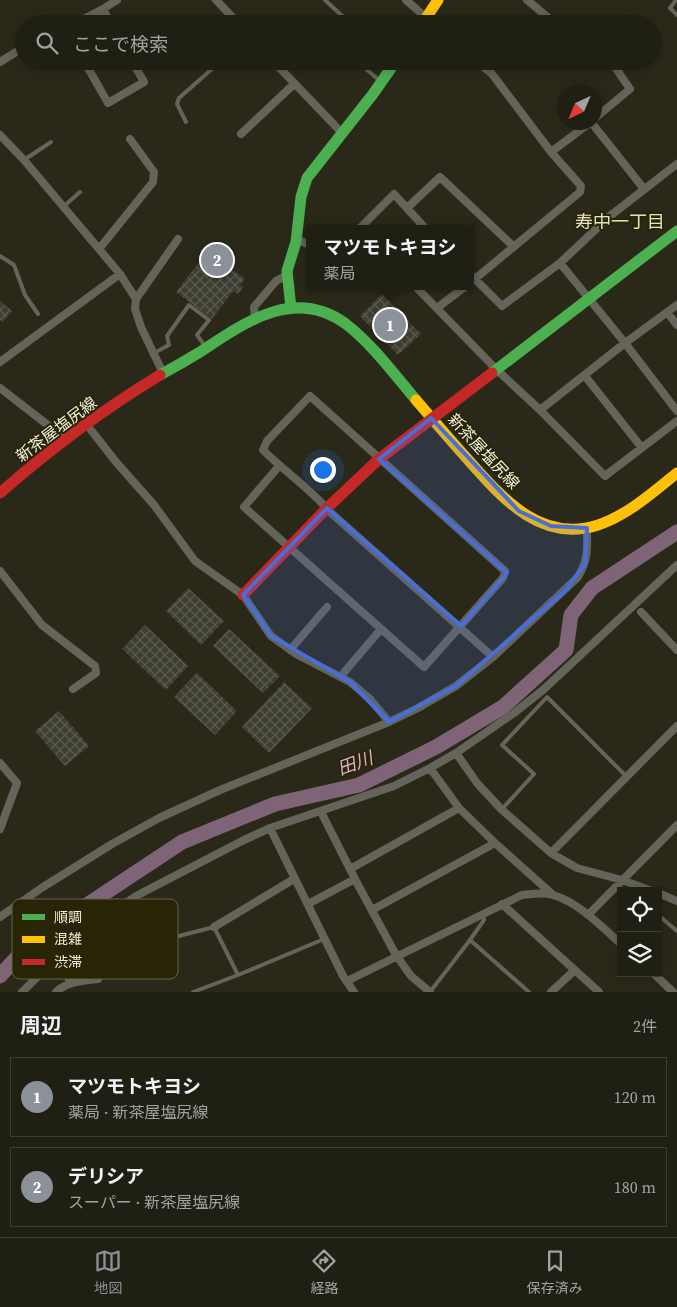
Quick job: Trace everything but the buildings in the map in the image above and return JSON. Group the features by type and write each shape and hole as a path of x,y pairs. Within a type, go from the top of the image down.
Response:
{"main road":[{"path":"429,15 438,0"},
{"path":"291,308 287,275 296,239 301,197 307,178 343,134 389,70"},
{"path":"243,595 326,508 379,459 677,231"},
{"name":"新茶屋塩尻線","path":"0,493 13,481 121,400 255,320 277,311 291,308 321,311 343,321 371,348 492,486 519,511 541,523 551,526 587,528 602,524 615,518 677,473"}],"street":[{"path":"91,15 117,0"},
{"path":"216,0 230,15"},
{"path":"406,0 422,15"},
{"path":"527,0 543,15"},
{"path":"103,9 106,15"},
{"path":"0,62 15,53"},
{"path":"89,70 108,103 144,82 137,70"},
{"path":"281,70 343,134"},
{"path":"474,277 580,192 581,186 487,70"},
{"path":"602,112 630,89 617,70"},
{"path":"241,134 294,84"},
{"path":"552,152 591,122 644,189"},
{"path":"0,135 24,160 120,274 136,299 136,309 141,327 164,373"},
{"path":"99,249 154,182 154,172 130,139"},
{"path":"474,281 502,306 560,263 610,216 677,164"},
{"path":"407,208 440,177 514,247"},
{"path":"363,225 394,194 422,225"},
{"path":"136,299 178,239"},
{"path":"296,239 306,243"},
{"path":"560,263 677,411"},
{"path":"0,362 120,274"},
{"path":"255,320 254,307 276,281 287,275"},
{"path":"419,290 496,370 540,410 605,476 677,421"},
{"path":"437,308 461,290"},
{"path":"540,410 677,305"},
{"path":"667,312 677,325"},
{"path":"585,376 642,448"},
{"path":"0,388 67,440"},
{"path":"279,466 244,507 424,667 460,626 503,578 505,571 310,396 267,441 263,450 279,466 460,626 493,657"},
{"path":"87,425 116,462 154,505 194,561 243,595 271,636 290,650 350,682 370,699 389,722"},
{"path":"25,899 112,844 159,818 220,790 389,722 456,686 493,657 578,577 588,555 587,528"},
{"path":"132,899 270,828 394,786 456,753 500,723 543,690 677,566"},
{"path":"0,571 42,625 95,666 96,673 73,689"},
{"path":"290,650 327,607"},
{"path":"641,612 677,650"},
{"path":"341,676 381,629"},
{"path":"551,853 677,726"},
{"path":"456,753 477,783 501,809 551,853 577,868 641,887"},
{"path":"0,763 17,783 1,825"},
{"path":"430,768 459,808 552,895"},
{"path":"350,869 459,808"},
{"path":"321,812 396,955 411,976 430,992"},
{"path":"588,914 677,825"},
{"path":"270,828 294,879 354,992"},
{"path":"372,910 495,843"},
{"path":"308,904 355,878"},
{"path":"214,927 294,879"},
{"path":"346,980 522,895 538,893 563,898 588,914 617,940"},
{"path":"662,895 677,901"},
{"path":"502,904 599,992"},
{"path":"0,917 12,908"},
{"path":"551,992 575,970"},
{"path":"656,977 673,992"},
{"path":"22,992 35,979"},
{"path":"69,979 70,983"},
{"path":"56,992 70,983 98,979"}],"lane":[{"path":"325,0 341,15"},
{"path":"676,0 670,8 677,15"},
{"path":"186,122 176,104 179,98 211,70"},
{"path":"367,70 381,83"},
{"path":"24,160 51,142"},
{"path":"64,207 80,192"},
{"path":"0,256 14,265 25,295 38,314"},
{"path":"154,352 169,345 167,336 189,305 209,320 197,335 206,348"},
{"path":"501,809 534,774 502,745 547,697 626,776"},
{"path":"430,992 484,920 483,913"},
{"path":"662,918 677,931"},
{"path":"178,936 214,927 238,975"},
{"path":"193,992 325,938"},
{"path":"470,940 529,992"}],"highlighted area":[{"path":"431,418 519,511 551,526 587,528 585,564 565,591 456,686 389,722 350,682 271,636 243,595 327,508 461,626 507,573 379,459"}],"waterway":[{"name":"田川","path":"96,899 182,842 275,804 359,785 436,747 503,707 566,650 571,615 592,588 677,532"},
{"name":"田川","path":"0,976 12,963"}],"traffic: fast":[{"path":"291,308 287,271 296,242 301,197 307,178 390,70"},
{"path":"492,373 677,231"},
{"path":"160,375 252,320 270,313 307,308 327,313 356,332 383,360 416,400"}],"traffic: slow":[{"path":"428,15 438,0"},
{"path":"416,400 484,477 511,504 526,515 542,523 559,528 578,529 609,521 640,502 677,473"}],"traffic: jam":[{"path":"243,595 327,508 379,459 492,373"},
{"path":"0,493 77,431 160,375"}],"place":[{"name":"デリシア","path":"217,260"},
{"name":"マツモトキヨシ","path":"390,325"}],"district":[{"name":"寿中一丁目","path":"620,221"}]}
